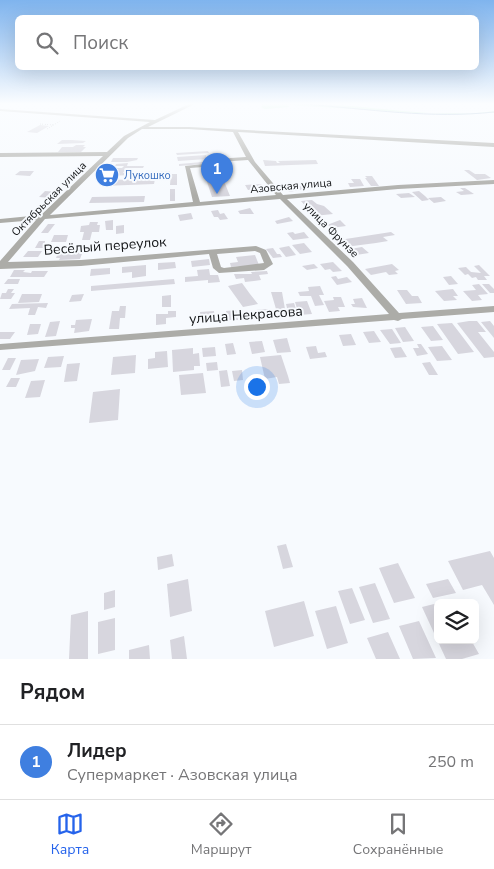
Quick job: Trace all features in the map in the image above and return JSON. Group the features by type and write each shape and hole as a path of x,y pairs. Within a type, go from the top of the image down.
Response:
{"street":[{"name":"Октябрьская улица","path":"0,265 42,218 130,135"},
{"name":"улица Фрунзе","path":"237,135 250,158 281,197 345,258 398,318"},
{"path":"304,135 494,145"},
{"path":"0,156 108,154"},
{"path":"198,204 187,167 217,164 216,161 250,158"},
{"name":"Азовская улица","path":"0,222 281,197 494,182"},
{"name":"Весёлый переулок","path":"0,265 81,263 256,248 263,252 269,264 264,267 222,271 217,268 212,252"},
{"name":"улица Некрасова","path":"0,347 398,318 494,309"}],"building":[{"path":"62,140 86,141 83,143 57,144"},
{"path":"85,145 83,147 86,147 81,152 58,152 62,147 73,147"},
{"path":"208,151 209,153 177,155 176,153"},
{"path":"206,155 207,159 178,161 177,157"},
{"path":"113,158 138,158 137,160 127,162 111,162"},
{"path":"263,160 280,163 278,161 316,160 318,164 265,166"},
{"path":"214,161 215,163 179,166 179,164"},
{"path":"128,163 127,166 144,166 143,168 126,168 123,173 170,171 169,174 102,176 103,173 119,173 104,172 106,168 122,168 124,166 115,166 116,164"},
{"path":"218,166 230,196 212,197 202,167"},
{"path":"464,170 469,170 475,174 485,174 491,178 477,180"},
{"path":"20,171 34,171 30,176 15,175"},
{"path":"171,174 177,174 177,185 170,185"},
{"path":"365,176 372,176 379,186 371,186"},
{"path":"155,179 154,184 102,186 104,180"},
{"path":"351,179 360,179 364,186 350,187 348,183 354,183"},
{"path":"261,184 264,189 248,190 245,185"},
{"path":"308,185 310,188 289,192 285,187"},
{"path":"460,188 465,188 474,194 461,195 456,192 464,191"},
{"path":"170,189 175,189 175,201 170,201"},
{"path":"45,191 58,192 52,198 39,197"},
{"path":"419,191 429,200 422,201 412,192"},
{"path":"409,193 415,197 401,198 396,194"},
{"path":"145,196 144,202 89,203 92,197"},
{"path":"441,197 446,201 434,203 428,198"},
{"path":"312,200 324,206 333,214 314,216 301,201"},
{"path":"250,208 254,214 240,214 238,211"},
{"path":"218,210 220,214 224,213 228,219 220,220 218,217 214,217 211,211"},
{"path":"191,213 193,219 180,221 178,215"},
{"path":"289,217 293,221 277,224 275,221"},
{"path":"113,220 113,230 106,230 105,221"},
{"path":"340,220 346,226 331,228 327,225"},
{"path":"90,222 98,222 97,225 100,225 99,232 92,232 90,240 82,240 84,232 80,232 81,226 89,225"},
{"path":"48,224 55,224 48,233 41,233"},
{"path":"124,225 124,233 116,234 116,226"},
{"path":"293,232 295,234 304,232 309,238 293,240 287,233"},
{"path":"391,232 395,235 383,237 388,241 376,243 345,247 339,240"},
{"path":"54,235 68,235 66,242 51,242"},
{"path":"39,241 52,243 49,248 35,248"},
{"path":"304,243 312,252 300,254 292,245"},
{"path":"289,246 296,255 286,257 279,248"},
{"path":"362,247 369,253 356,255 350,249"},
{"path":"273,248 282,257 273,258 266,249"},
{"path":"65,250 73,250 72,252 83,251 80,259 59,260 60,258 56,258 58,253"},
{"path":"28,251 42,251 38,257 23,257"},
{"path":"255,255 259,265 231,267 230,263 238,262 236,257"},
{"path":"209,259 210,265 192,267 191,261"},
{"path":"175,262 176,268 158,270 158,263"},
{"path":"333,262 342,271 333,272 330,269 325,270 320,264"},
{"path":"314,264 318,268 307,270 302,266"},
{"path":"392,264 399,270 395,271 398,274 389,275 386,272 371,275 365,269"},
{"path":"146,265 146,276 132,278 132,272 122,273 122,267"},
{"path":"479,265 490,276 484,276 487,280 478,280 476,277 472,278 468,274 465,275 458,268 466,267 471,272 481,273 474,266"},
{"path":"110,268 110,274 90,276 91,269"},
{"path":"209,269 210,275 218,275 220,282 208,283 208,280 185,282 185,277 198,276 197,270"},
{"path":"14,270 25,270 23,272 31,273 32,271 48,271 44,277 10,277"},
{"path":"267,271 268,274 259,275 261,280 245,282 244,278 236,279 234,274 252,274 251,272"},
{"path":"336,276 338,279 347,277 352,282 337,285 331,277"},
{"path":"451,276 458,284 449,285 443,277"},
{"path":"8,279 20,279 18,284 4,284"},
{"path":"174,279 175,284 91,291 91,286"},
{"path":"242,283 258,304 243,307 228,286"},
{"path":"479,284 488,294 478,295 482,300 472,301 463,291 476,290 472,285"},
{"path":"482,284 489,284 494,289 494,293 490,293"},
{"path":"320,286 324,295 319,295 324,305 315,306 311,296 300,296 298,292 309,291 308,287"},
{"path":"8,289 14,289 11,293 15,293 11,299 0,299 2,293 6,293"},
{"path":"453,289 458,296 453,296 457,300 444,301 435,291"},
{"path":"397,290 407,290 412,296 418,296 422,303 406,304"},
{"path":"271,292 282,292 285,309 276,309"},
{"path":"22,294 42,294 39,302 18,303"},
{"path":"84,294 81,301 69,302 72,295"},
{"path":"171,295 171,307 162,307 162,296"},
{"path":"333,297 341,297 345,307 338,307 340,311 329,312 324,301 334,300"},
{"path":"362,298 367,308 353,307 351,304 355,304 353,299"},
{"path":"307,301 312,314 299,315 295,302"},
{"path":"48,303 46,308 38,307 35,315 28,315 30,308 9,309 12,304"},
{"path":"294,303 298,315 281,316 280,312 288,312 286,304"},
{"path":"120,306 126,306 125,318 120,318 119,329 109,329 112,311 119,311"},
{"path":"268,309 269,314 266,315 267,317 257,317 256,310"},
{"path":"236,310 238,320 228,320 226,311"},
{"path":"168,311 176,311 176,317 166,318 166,324 156,325 156,314 168,314"},
{"path":"214,311 215,322 201,323 200,312"},
{"path":"92,319 89,331 74,333 75,328 71,328 71,325 75,325 76,320"},
{"path":"60,321 56,336 45,337 50,322"},
{"path":"477,321 486,332 478,332 494,352 494,357 484,358 457,323"},
{"path":"490,321 494,326 494,338 481,322"},
{"path":"452,323 474,352 458,354 437,324"},
{"path":"30,324 41,324 38,334 27,335"},
{"path":"433,326 443,340 431,341 421,327"},
{"path":"405,327 414,341 403,342 395,328"},
{"path":"392,329 401,343 390,344 380,330"},
{"path":"374,331 381,342 369,343 363,332"},
{"path":"0,332 15,332 10,339 0,339"},
{"path":"351,334 356,345 343,346 339,335"},
{"path":"287,338 291,352 277,353 273,340"},
{"path":"262,341 265,352 252,354 249,342"},
{"path":"233,343 236,354 227,355 225,344"},
{"path":"417,344 421,344 428,354 417,356 413,348 419,348"},
{"path":"316,346 318,353 325,352 327,357 310,359 306,347"},
{"path":"442,346 452,360 437,361 428,347"},
{"path":"215,347 216,356 203,357 202,348"},
{"path":"401,347 407,357 395,358 390,348"},
{"path":"193,348 193,354 199,353 200,366 194,366 194,370 173,372 172,350"},
{"path":"167,351 168,367 148,369 148,359 155,358 155,352"},
{"path":"136,355 135,373 111,375 113,357"},
{"path":"281,355 290,383 279,384 277,377 265,379 260,357"},
{"path":"64,356 61,367 44,368 48,357"},
{"path":"8,358 16,358 10,370 2,370"},
{"path":"39,359 35,371 16,375 21,360"},
{"path":"217,362 218,370 207,371 206,363"},
{"path":"430,362 438,375 429,375 422,363"},
{"path":"80,363 77,381 64,382 67,364"},
{"path":"227,370 230,386 221,387 219,371"},
{"path":"242,370 243,380 234,381 232,371"},
{"path":"203,373 206,393 181,395 179,375"},
{"path":"11,378 20,378 16,387 6,387"},
{"path":"45,380 40,397 25,398 31,381"},
{"path":"120,389 118,420 89,423 93,392"},
{"path":"286,544 293,567 283,569 277,546"},
{"path":"490,551 494,558 494,605 482,585 463,590 448,561"},
{"path":"172,554 174,566 158,570 157,557"},
{"path":"398,563 415,598 394,603 379,568"},
{"path":"188,579 192,611 170,617 167,584"},
{"path":"448,579 456,593 433,598 426,584"},
{"path":"375,583 390,619 373,623 359,587"},
{"path":"352,588 365,620 350,624 338,591"},
{"path":"115,590 115,607 104,610 104,593"},
{"path":"304,601 314,636 274,647 265,611"},
{"path":"434,604 434,633 422,607"},
{"path":"336,606 348,643 327,649 315,611"},
{"path":"88,611 88,659 69,659 71,615"},
{"path":"115,618 115,650 98,654 98,622"},
{"path":"419,621 436,658 413,659 399,626"},
{"path":"388,632 400,659 376,659 367,638"},
{"path":"184,636 187,659 172,659 170,640"},
{"path":"439,644 473,644 479,654 462,659 446,659"},
{"path":"149,645 150,659 129,659 129,650"}],"place":[{"name":"Лукошко","path":"107,175"},
{"name":"Лидер","path":"217,194"}]}
